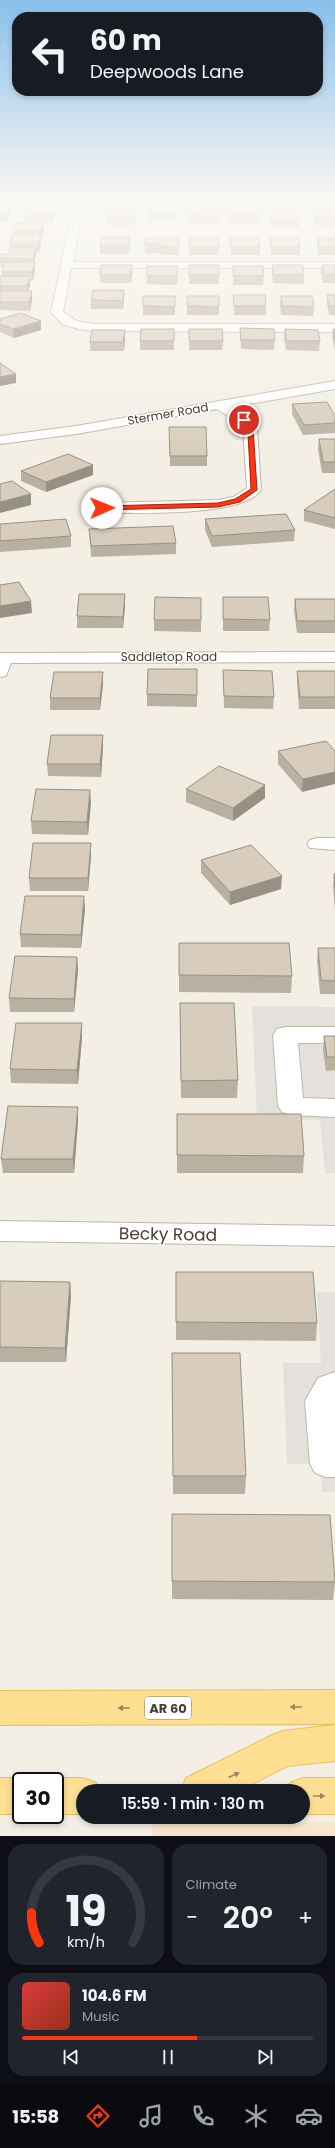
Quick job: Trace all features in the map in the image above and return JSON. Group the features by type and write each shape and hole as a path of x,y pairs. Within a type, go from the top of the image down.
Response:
{"main road":[{"name":"AR 60","path":"0,1708 335,1707"},
{"path":"214,1784 283,1749 335,1743"},
{"path":"0,1796 12,1796"},
{"path":"64,1796 76,1796"},
{"path":"310,1796 335,1796"}],"street":[{"path":"64,284 57,312 60,317 67,321 82,326 107,328 335,328"},
{"name":"Stermer Road","path":"0,440 76,430 335,385"},
{"path":"102,508 218,505 238,500 254,490 250,427 244,420 219,405"},
{"name":"Saddletop Road","path":"1,665 335,657"},
{"path":"335,1035 285,1036 291,1106 335,1108"},
{"name":"Becky Road","path":"0,1231 335,1236"},
{"path":"335,1384 330,1387 320,1401 326,1464 335,1464"}],"shaded area":[{"path":"252,1006 335,1007 335,1173 325,1173 320,1120 257,1119"},
{"path":"317,1292 335,1292 335,1492 322,1492 321,1464 287,1464 283,1363 321,1363"},
{"path":"310,1822 335,1822 335,1836 152,1836 152,1824 310,1824"}],"building":[{"path":"0,284 28,284 27,286 0,286"},
{"path":"93,290 124,290 123,301 91,300"},
{"path":"0,291 32,291 29,302 0,302"},
{"path":"233,295 265,295 266,306 234,306"},
{"path":"327,295 335,295 335,306 329,306"},
{"path":"143,296 175,296 175,307 143,306"},
{"path":"187,296 219,296 219,307 187,306"},
{"path":"281,296 312,296 314,307 282,306"},
{"path":"21,313 41,321 13,329 0,324 0,319"},
{"path":"240,328 274,329 275,340 241,340"},
{"path":"141,329 174,329 174,341 140,341"},
{"path":"189,329 222,329 223,341 189,341"},
{"path":"285,329 318,330 320,341 286,341"},
{"path":"333,329 335,329 335,340"},
{"path":"92,330 125,330 123,342 90,342"},
{"path":"0,363 16,374 0,377"},
{"path":"327,402 335,416 335,423 304,425 292,404"},
{"path":"169,427 206,427 207,456 170,456"},
{"path":"319,439 335,439 335,462 323,462"},
{"path":"68,454 93,465 46,482 21,471"},
{"path":"12,481 31,494 0,502 0,484"},
{"path":"335,489 335,518 304,510"},
{"path":"286,514 295,530 212,536 205,519"},
{"path":"66,519 71,536 0,541 0,524"},
{"path":"173,526 176,543 91,546 89,529"},
{"path":"19,582 31,601 0,606 0,585"},
{"path":"79,594 125,594 123,617 77,616"},
{"path":"155,597 201,598 201,620 154,620"},
{"path":"223,597 268,597 270,620 223,619"},
{"path":"295,599 335,599 335,621 297,621"},
{"path":"148,669 197,669 197,695 147,694"},
{"path":"223,670 272,671 274,697 224,696"},
{"path":"297,671 335,671 335,697 300,697"},
{"path":"54,672 103,672 100,698 50,698"},
{"path":"51,735 103,735 100,764 47,764"},
{"path":"326,741 335,751 335,772 303,779 278,751"},
{"path":"219,766 265,785 233,808 186,789"},
{"path":"36,789 90,790 87,822 31,821"},
{"path":"33,843 91,843 88,878 29,878"},
{"path":"251,845 282,876 230,892 201,860"},
{"path":"25,896 84,896 81,935 20,934"},
{"path":"179,943 289,943 292,976 179,975"},
{"path":"318,948 335,948 335,981 321,980"},
{"path":"15,956 77,957 74,999 9,998"},
{"path":"180,1003 234,1003 238,1080 181,1081"},
{"path":"16,1023 82,1023 77,1070 10,1069"},
{"path":"324,1036 335,1036 335,1057 327,1057"},
{"path":"8,1106 78,1107 73,1159 1,1159"},
{"path":"177,1114 301,1114 304,1156 177,1155"},
{"path":"176,1272 313,1272 317,1323 176,1322"},
{"path":"0,1281 70,1282 65,1348 0,1347"},
{"path":"172,1353 240,1353 246,1476 173,1476"},
{"path":"172,1514 330,1515 335,1582 172,1581"}],"route":[{"path":"102,508 218,505 238,500 254,490 251,434 250,427 244,420"}]}
